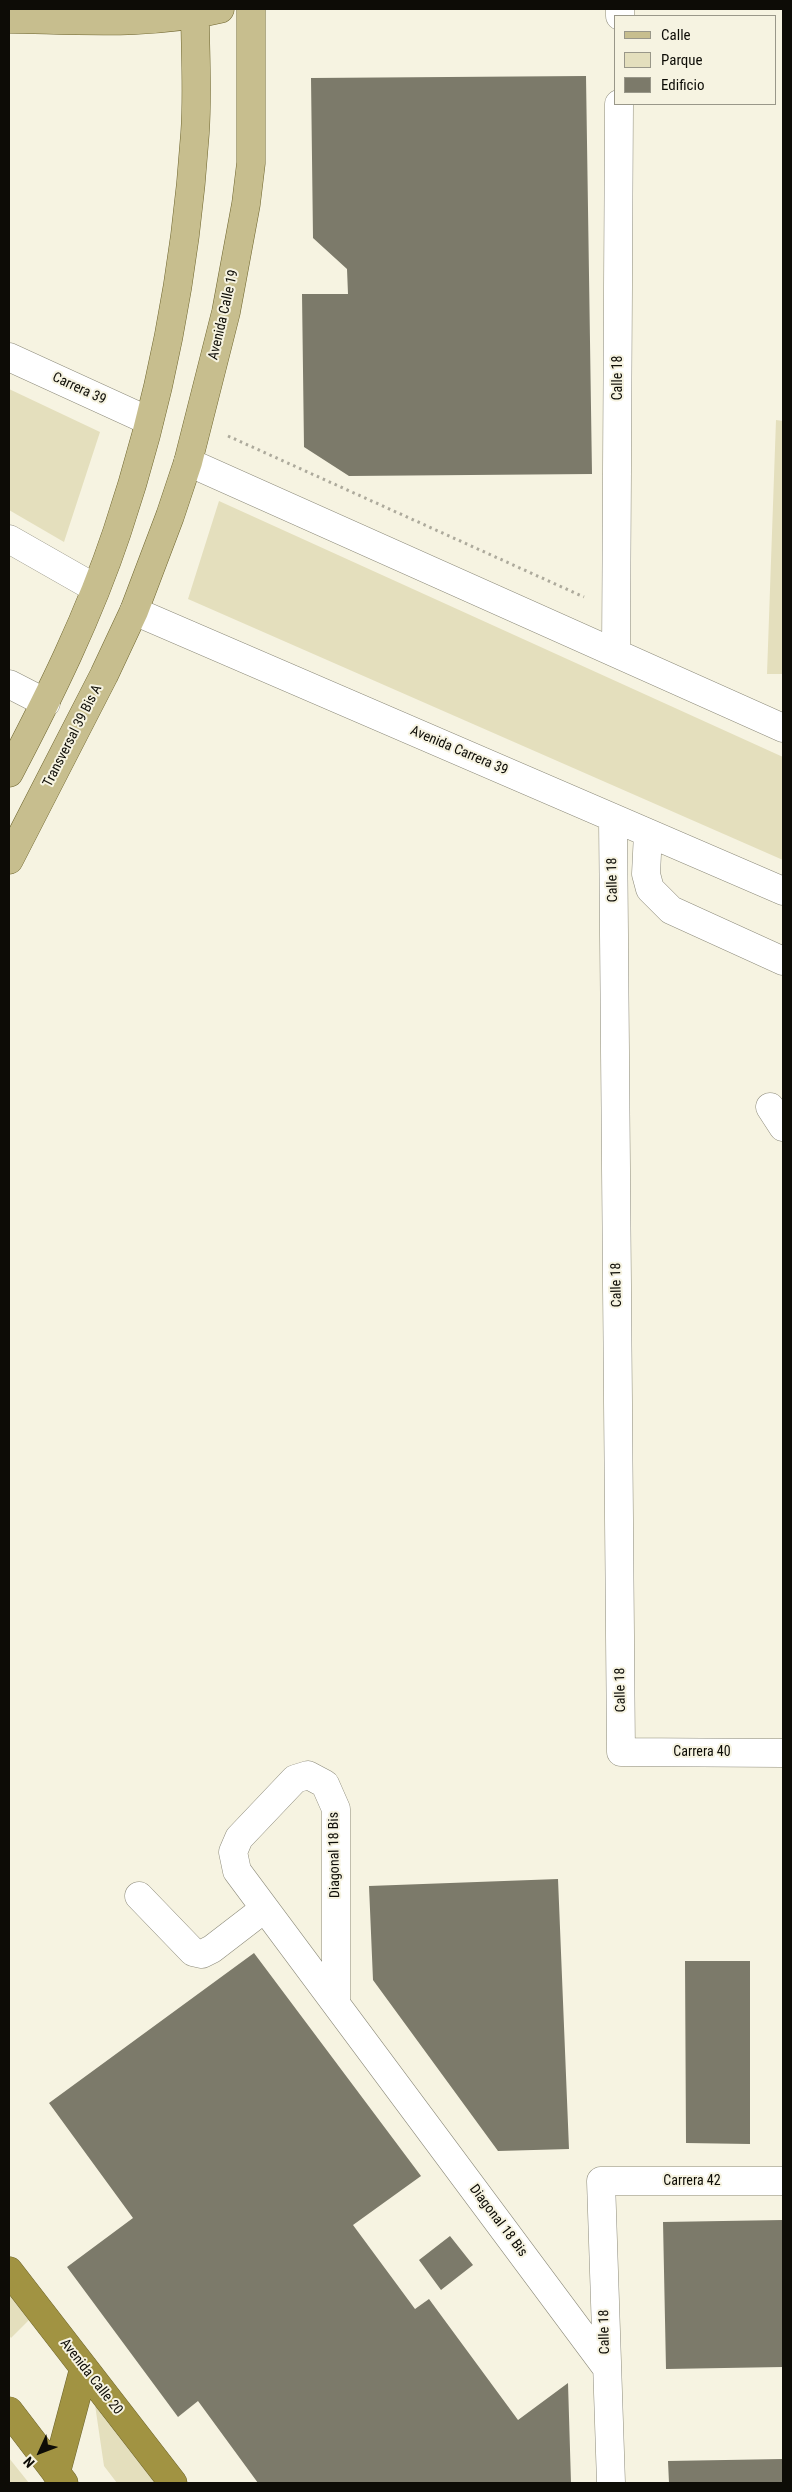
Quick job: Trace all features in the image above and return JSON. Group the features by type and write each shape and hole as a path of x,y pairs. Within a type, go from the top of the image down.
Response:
{"highway":[{"name":"Avenida Calle 20","path":"9,2271 173,2483"},
{"path":"60,2478 84,2368"},
{"path":"9,2411 60,2478"}],"main road":[{"name":"Avenida Calle 19","path":"134,611 188,462 226,312 246,204 251,163 252,9"},
{"path":"9,19 138,20 203,11 192,174 165,351 149,421 117,534 46,703 9,773"},
{"name":"Transversal 39 Bis A","path":"9,860 96,692 134,611"}],"street":[{"name":"Calle 18","path":"616,652 620,105"},
{"name":"Carrera 39","path":"9,357 149,421"},
{"path":"188,462 783,728"},
{"path":"9,539 95,588"},
{"name":"Avenida Carrera 39","path":"134,611 783,891"},
{"path":"9,684 46,703"},
{"name":"Calle 18","path":"613,818 621,1752"},
{"path":"648,833 646,874 650,889 671,910 783,961"},
{"name":"Carrera 40","path":"621,1752 783,1753"},
{"name":"Diagonal 18 Bis","path":"336,2003 336,1809 325,1784 308,1775 295,1779 239,1838 233,1852 237,1871 606,2367"},
{"path":"139,1896 193,1952 202,1954 212,1950 264,1909"},
{"name":"Calle 18","path":"602,2181 606,2367 611,2483"},
{"name":"Carrera 42","path":"602,2181 783,2181"}],"path":[{"path":"198,422 616,612"}],"green space":[{"path":"9,389 100,432 64,542 9,510"},
{"path":"776,420 783,421 783,674 767,674"},
{"path":"219,501 783,757 783,860 188,599"},
{"path":"9,2291 31,2318 11,2338 9,2335"},
{"path":"94,2398 157,2483 117,2483 104,2466"},
{"path":"9,2458 29,2483 9,2483"}],"building":[{"path":"586,76 592,474 349,476 304,447 302,294 348,294 347,269 313,238 311,78"},
{"path":"558,1879 569,2149 498,2151 373,1980 369,1886"},
{"path":"254,1953 421,2176 353,2225 415,2309 429,2299 518,2420 568,2383 571,2483 258,2483 198,2401 178,2417 67,2267 133,2218 49,2103"},
{"path":"685,1961 750,1961 750,2144 686,2143"},
{"path":"783,2220 783,2367 666,2369 663,2222"},
{"path":"450,2236 473,2265 441,2290 419,2260"},
{"path":"783,2459 783,2483 669,2483 668,2461"}]}
